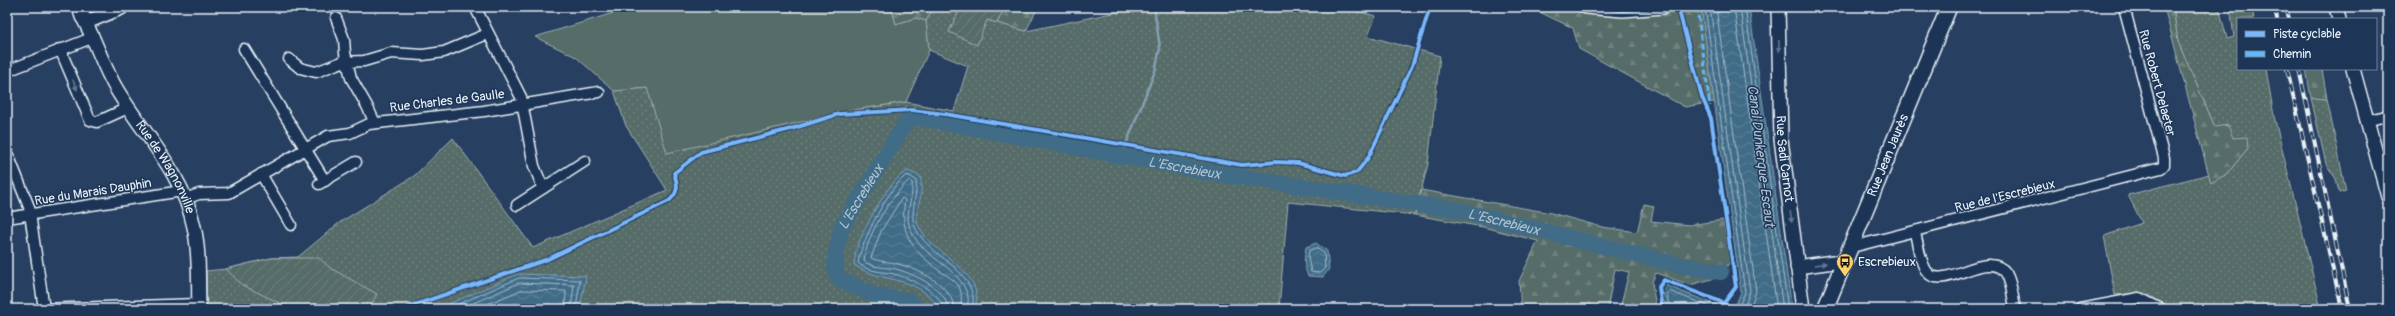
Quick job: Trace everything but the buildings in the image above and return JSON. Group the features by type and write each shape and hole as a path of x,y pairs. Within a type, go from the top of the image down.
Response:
{"main road":[{"name":"Rue Jean Jaurès","path":"1826,306 1852,247 1949,7"}],"street":[{"path":"88,12 123,7"},
{"name":"Rue Charles de Gaulle","path":"475,7 487,34 515,82 524,104 534,166 543,188"},
{"path":"1586,7 1628,10 1663,7"},
{"name":"Rue Sadi Carnot","path":"1778,7 1781,139 1803,309"},
{"name":"Rue Robert Delaeter","path":"2124,7 2164,158 2164,165"},
{"path":"2336,7 2339,18"},
{"name":"Rue de Wagnonville","path":"88,12 94,37 111,79 128,108 166,161 184,195 195,235 199,307"},
{"name":"Rue Charles de Gaulle","path":"336,18 343,34 345,53 353,82 368,106 374,123"},
{"path":"289,59 300,68 316,72 348,62 364,61 391,53 423,55 444,52 487,34"},
{"path":"7,71 94,37"},
{"path":"60,49 90,120 97,122 128,108"},
{"path":"244,49 306,148 322,182 356,162"},
{"path":"2353,70 2367,121 2386,180 2388,197"},
{"name":"Rue Charles de Gaulle","path":"261,174 330,135 350,133 363,126 374,123 524,104 599,92"},
{"path":"2367,121 2388,114"},
{"path":"7,152 28,202 42,309 199,307"},
{"path":"517,205 585,161"},
{"name":"Rue de l'Escrebieux","path":"1852,247 1915,233 2157,171 2164,165"},
{"path":"261,174 291,226"},
{"name":"Rue du Marais Dauphin","path":"7,218 184,195 226,194 261,174"},
{"path":"1915,233 1926,269 1930,275 1940,278 1982,266 1995,266 2003,270 2008,277 2015,309"},
{"path":"1797,267 1833,262 1844,265"},
{"path":"2080,309 2139,298 2161,309"}],"green space":[{"path":"633,7 891,7 896,24 916,18 926,21 929,50 906,102 853,110 667,153 647,88 614,91 576,57 535,37"},
{"path":"891,7 934,7 926,21 916,18 896,24"},
{"path":"934,7 961,7 949,32 987,20 1026,31 1112,13 1161,7 1340,7 1376,16 1368,36 1440,56 1428,164 1415,215 1288,202 1279,309 207,309 206,271 226,269 271,258 298,257 339,223 414,176 453,138 533,248 667,190 626,126 614,91 647,88 853,110 906,102 954,111 968,66 929,50 926,21"},
{"path":"961,7 1005,7 997,23 987,20 977,45 949,32"},
{"path":"1005,7 1038,7 1026,31 997,23"},
{"path":"1529,7 1701,7 1714,102 1685,107 1579,49 1573,28"},
{"path":"2164,7 2173,7 2178,42 2215,127 2228,125 2233,138 2247,137 2248,148 2227,174 2211,183"},
{"path":"2173,7 2219,7 2227,39 2234,37 2230,7 2252,7 2254,18 2237,18 2237,70 2266,70 2274,116 2321,309 2173,309 2145,293 2115,295 2104,236 2142,223 2128,195 2209,174 2211,182 2227,174 2248,148 2215,127 2178,42"},
{"path":"2306,70 2322,70 2327,99 2311,98"},
{"path":"2311,98 2327,99 2346,191 2339,193 2336,179 2326,164"},
{"path":"1421,190 1551,213 1602,227 1637,232 1644,204 1654,206 1651,221 1689,225 1723,220 1730,262 1719,277 1690,285 1656,273 1652,282 1656,309 1623,309 1621,304 1629,272 1615,269 1608,304 1610,309 1521,309 1519,281 1538,241 1483,227 1415,215"},
{"path":"271,258 319,258 330,268 377,294 370,307 365,309 292,309 242,285 226,269"}],"water":[{"name":"Canal Dunkerque-Escaut","path":"1701,7 1749,7 1792,309 1734,309 1741,292"},
{"path":"908,171 920,176 921,180 921,195 917,213 918,225 925,236 935,246 966,273 973,284 976,295 975,309 940,309 930,297 920,289 909,284 865,271 854,265 857,247 878,204 893,183 901,175"},
{"path":"1316,243 1327,251 1329,269 1323,277 1308,276 1305,269 1304,258 1306,247"},
{"path":"518,274 586,276 580,309 437,309"},
{"path":"1665,285 1727,309 1666,309 1663,293"}],"waterway":[{"path":"1121,157 1155,71 1160,48 1154,7"},
{"name":"L'Escrebieux","path":"917,309 909,301 876,296 838,279 835,268 836,252 842,227 906,122 915,117 1201,171 1457,210 1679,265 1721,272"}],"railway":[{"path":"2275,7 2277,18"},
{"path":"2286,7 2289,18"},
{"path":"2287,70 2342,309"},
{"path":"2299,70 2350,309"}],"marked path":[{"path":"1697,7 1710,106"}],"cycle path":[{"path":"403,309 548,259 669,201 675,195 677,188 674,173 701,152 791,129 839,114 912,110 945,114 1242,165 1276,162 1298,163 1345,176 1357,172 1368,158 1412,66 1430,7"},
{"path":"1586,7 1623,10 1663,7"},
{"path":"1662,309 1659,287 1664,280 1724,303 1736,287 1711,118 1702,97 1678,7"}],"place":[{"name":"Escrebieux","path":"1845,277"}]}
